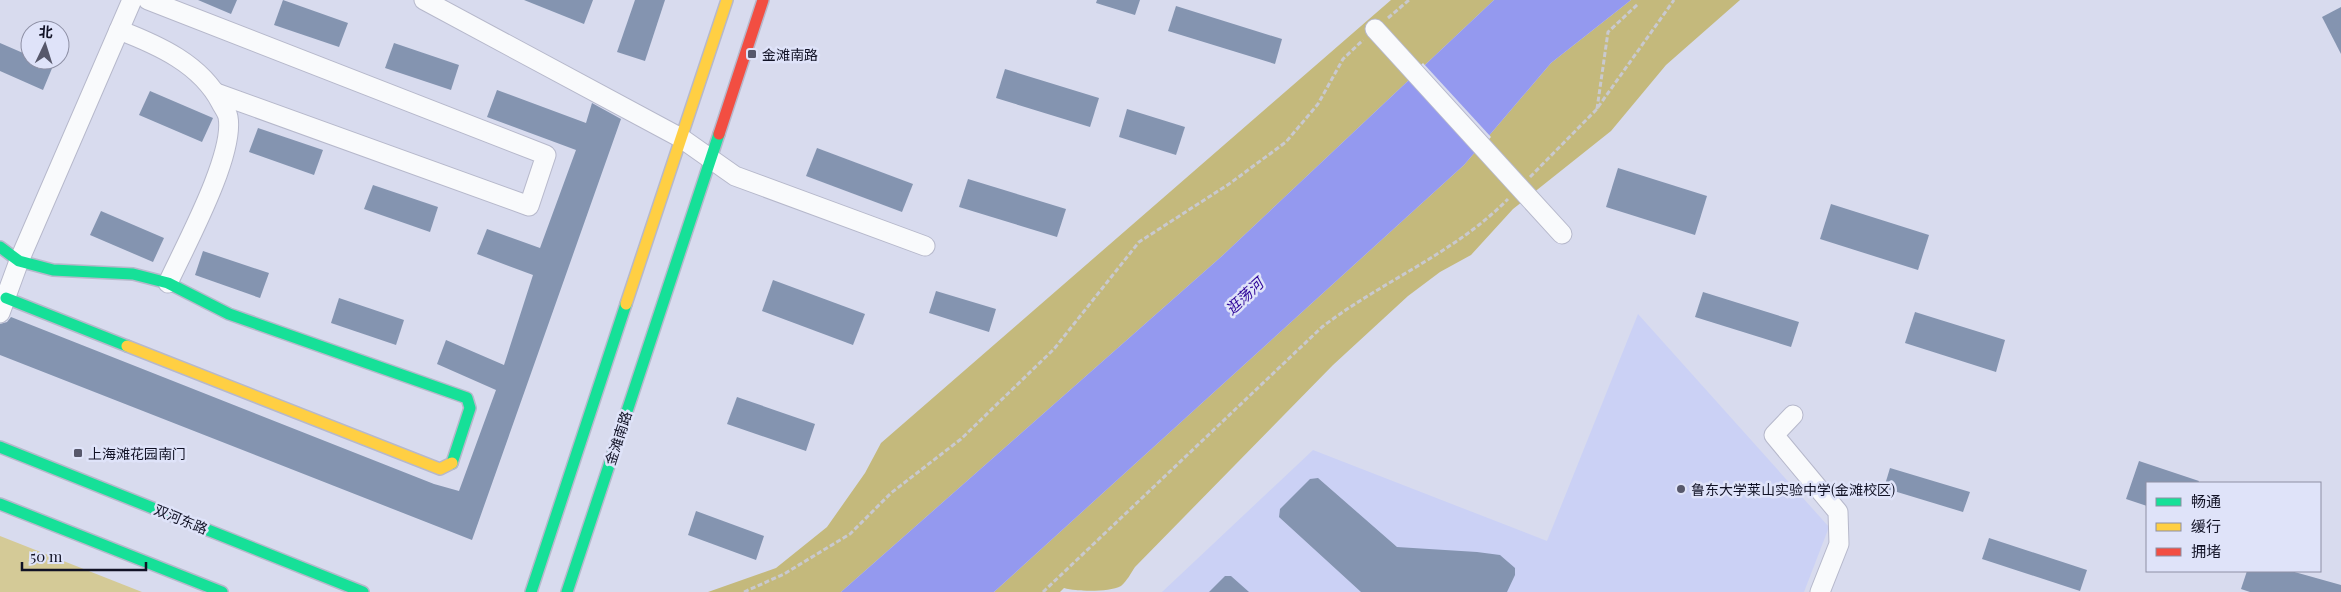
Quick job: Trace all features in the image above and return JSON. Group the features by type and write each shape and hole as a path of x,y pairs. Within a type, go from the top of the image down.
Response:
{"street":[{"path":"0,247 19,261 53,270 133,274 168,283 230,314 467,398 470,408 452,463 440,469 3,306 19,261 132,0"},
{"path":"148,0 546,154 529,206 216,93"},
{"path":"531,592 727,0"},
{"name":"金滩南路","path":"567,592 763,0"},
{"path":"435,2 681,138 711,157 735,176 925,246"},
{"path":"1375,29 1562,234"},
{"path":"119,30 156,44 188,64 216,93 228,116 228,140 221,165 168,283"},
{"path":"1792,415 1774,435 1838,512 1839,544 1820,592"},
{"name":"双河东路","path":"0,447 363,592"},
{"path":"0,504 222,592"}],"path":[{"path":"744,592 784,574 850,534 891,493 962,438 1054,349 1139,242 1230,184 1286,142 1318,104 1343,59 1409,0"},
{"path":"1526,181 1596,110 1674,0"},
{"path":"1596,110 1608,32 1638,4"},
{"path":"1043,592 1322,327 1354,303 1462,238 1491,216 1512,195"}],"shaded area":[{"path":"1391,0 1494,0 1222,256 841,592 708,592 776,568 827,527 865,473 881,443"},
{"path":"1631,0 1740,0 1666,65 1611,131 1513,209 1471,255 1440,272 1408,296 1333,365 1135,567 1121,586 1094,591 1064,588 1060,592 994,592 1464,165 1551,63"},
{"name":"鲁东大学莱山实验中学(金滩校区)","path":"1638,314 1829,527 1804,592 1162,592 1313,450 1547,541"},
{"path":"0,536 142,592 0,592"}],"water":[{"name":"逛荡河","path":"1494,0 1631,0 1551,63 1464,165 994,592 841,592 1222,256"}],"pier":[{"path":"1423,63 1491,137 1477,153 1408,77"}],"building":[{"path":"198,0 237,0 231,14"},
{"path":"283,0 348,23 339,47 274,25"},
{"path":"524,0 593,0 584,24"},
{"path":"635,0 665,0 645,61 617,52"},
{"path":"1097,0 1140,0 1135,15 1096,3"},
{"path":"1176,6 1282,39 1275,64 1168,31"},
{"path":"2341,7 2341,54 2322,17"},
{"path":"0,43 20,52 20,70 51,70 43,90 0,71"},
{"path":"394,43 459,65 451,90 385,68"},
{"path":"1005,69 1099,98 1090,127 996,98"},
{"path":"497,90 586,123 592,103 621,119 472,540 0,355 0,324 7,322 11,317 434,484 459,491 496,390 437,364 446,340 504,365 533,275 477,254 487,229 540,248 576,150 487,117"},
{"path":"150,91 213,118 202,142 139,115"},
{"path":"1127,109 1185,127 1176,155 1119,137"},
{"path":"258,128 323,150 314,175 249,152"},
{"path":"817,148 913,184 902,212 806,176"},
{"path":"1618,168 1707,196 1695,235 1606,207"},
{"path":"968,179 1066,209 1057,237 959,207"},
{"path":"373,185 438,207 430,232 364,209"},
{"path":"1831,204 1929,235 1918,270 1820,239"},
{"path":"101,211 164,238 153,262 90,235"},
{"path":"203,251 269,273 260,298 195,275"},
{"path":"773,280 865,314 853,345 762,311"},
{"path":"936,291 996,309 989,332 929,313"},
{"path":"1703,292 1799,322 1791,347 1695,317"},
{"path":"339,298 404,320 396,345 331,323"},
{"path":"1915,312 2005,340 1996,372 1905,343"},
{"path":"737,397 815,424 806,451 727,424"},
{"path":"2139,461 2199,481 2146,482 2146,506 2126,499"},
{"path":"1890,468 1970,492 1963,512 1884,488"},
{"path":"1318,478 1397,547 1500,555 1515,568 1515,575 1507,592 1361,592 1279,517 1280,509 1310,479"},
{"path":"696,511 764,536 756,560 688,535"},
{"path":"1989,538 2087,570 2080,591 1982,559"},
{"path":"2247,572 2295,572 2341,585 2341,592 2250,592 2241,589"},
{"path":"1225,576 1231,576 1249,592 1209,592"}],"traffic: fast":[{"path":"567,592 719,134"},
{"path":"0,247 19,261 53,270 133,274 168,283 229,314 467,398 470,408 452,463"},
{"path":"6,298 127,346"},
{"path":"531,592 626,304"},
{"path":"0,447 363,592"},
{"path":"0,504 222,592"}],"traffic: slow":[{"path":"626,304 727,0"},
{"path":"127,346 440,469 452,463"}],"traffic: jam":[{"path":"719,134 763,0"}],"place":[{"name":"金滩南路","path":"752,54"},
{"name":"上海滩花园南门","path":"78,453"},
{"name":"鲁东大学莱山实验中学(金滩校区)","path":"1681,489"}]}
